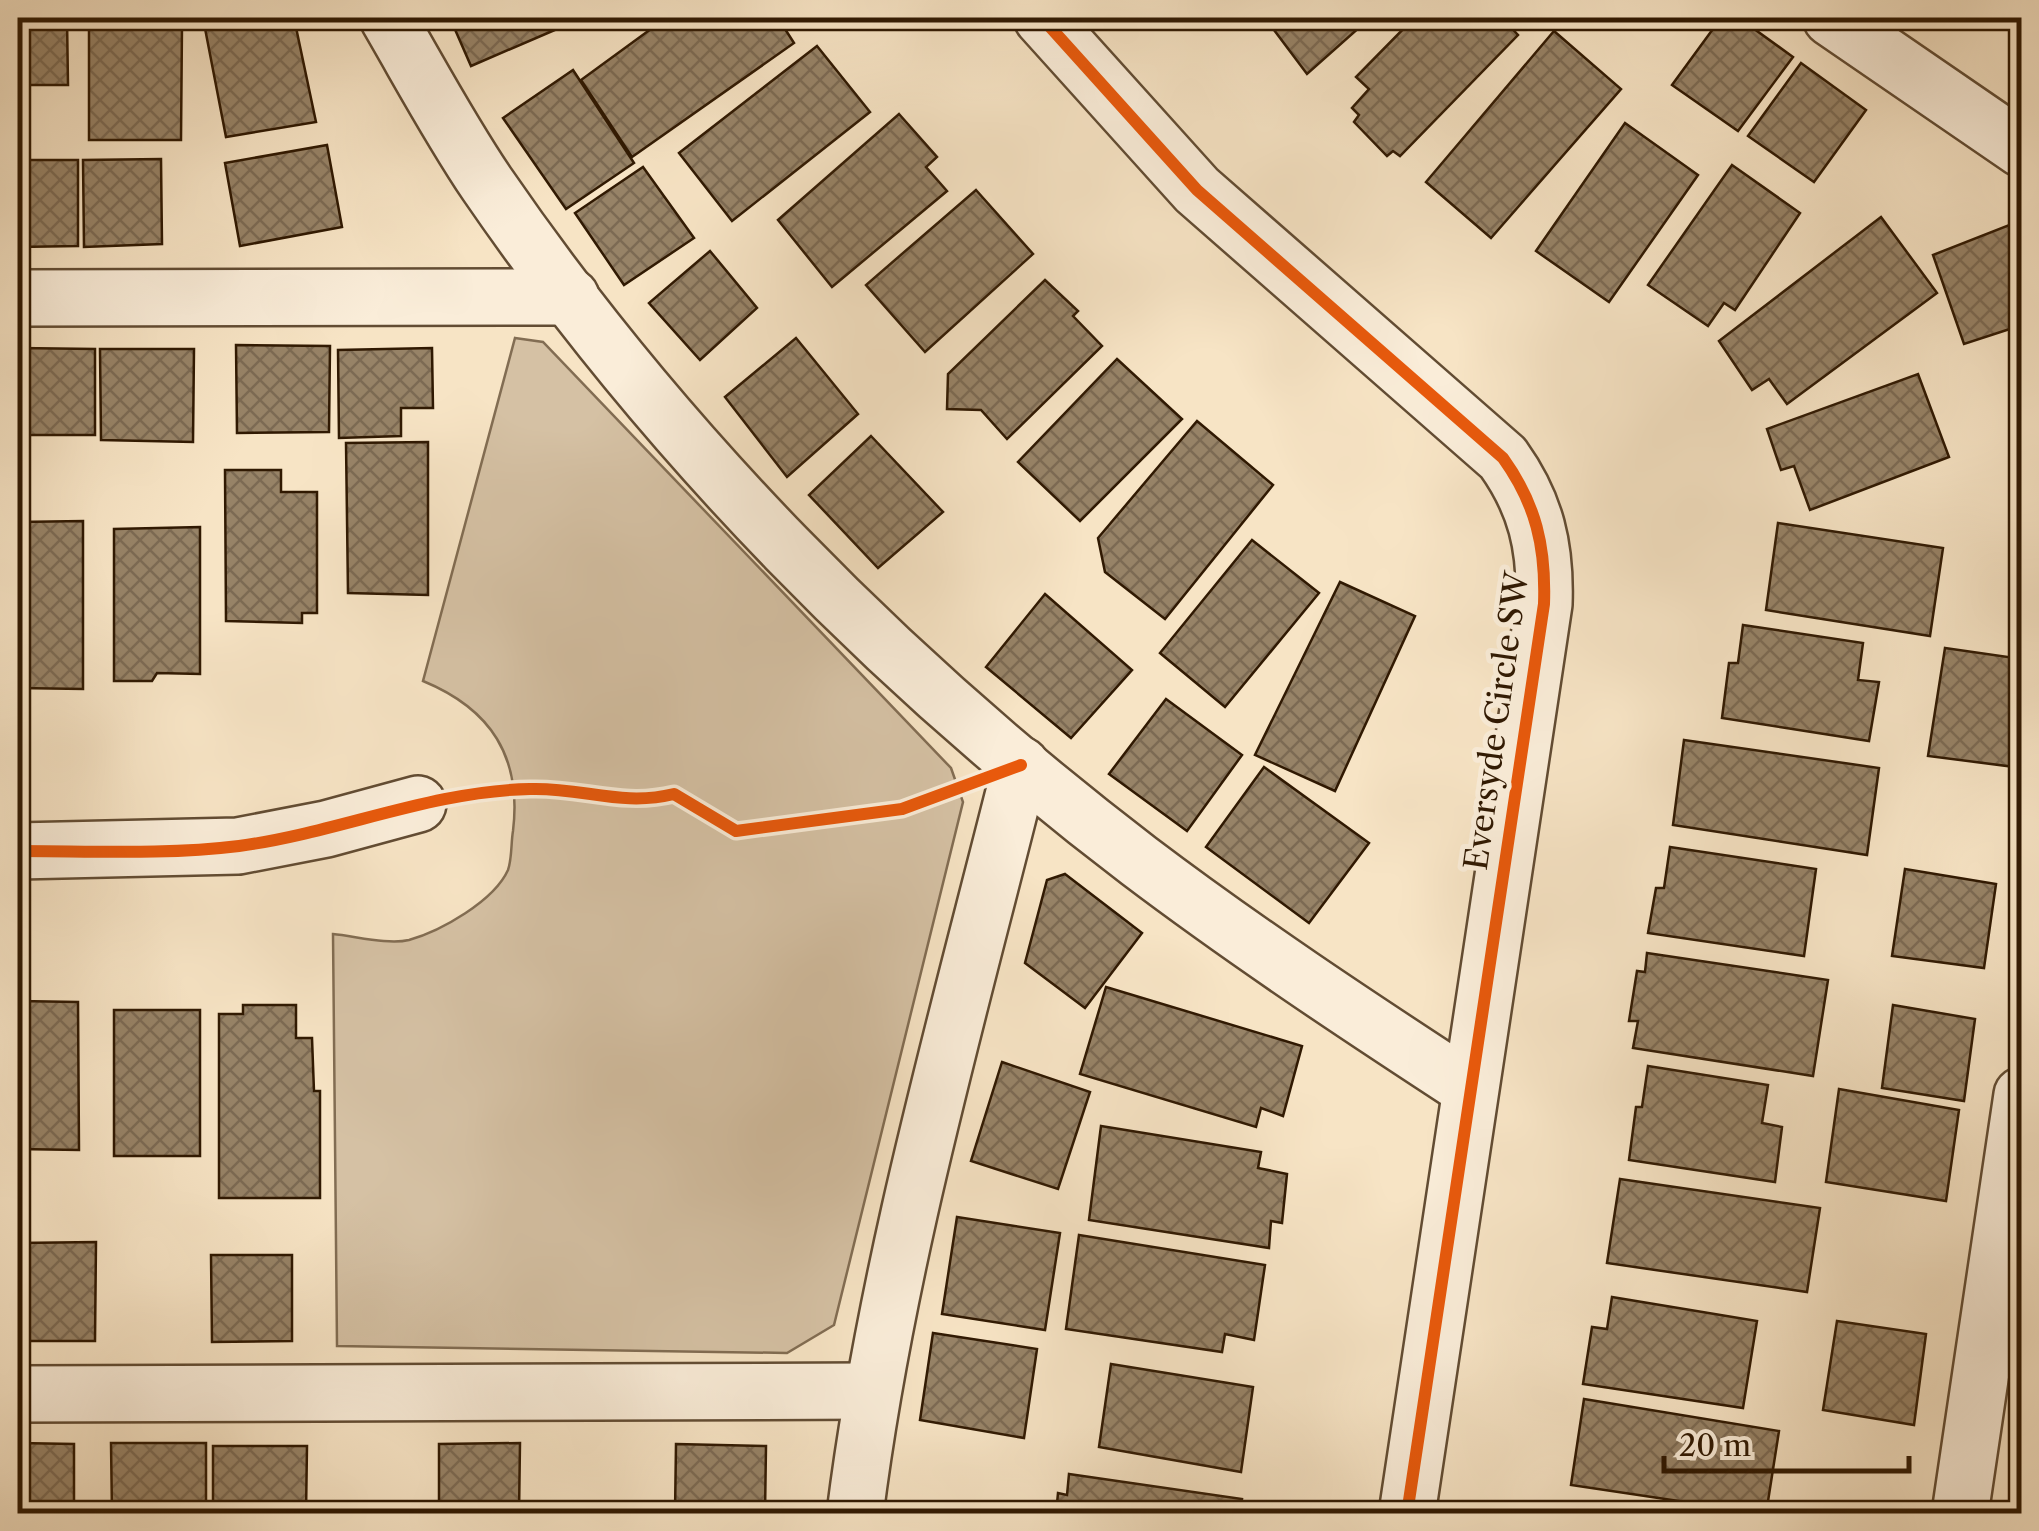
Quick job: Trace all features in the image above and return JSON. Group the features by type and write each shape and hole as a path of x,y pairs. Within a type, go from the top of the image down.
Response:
{"street":[{"path":"388,18 486,182 571,298 688,443 774,536 1021,766 1139,861 1322,993 1470,1089"},
{"name":"Eversyde Circle SW","path":"1042,18 1197,190 1503,458 1530,504 1546,559 1544,604 1407,1514"},
{"path":"1831,18 2022,149"},
{"path":"18,298 571,298"},
{"path":"855,1514 870,1391 893,1280 1021,766"},
{"path":"18,851 238,846 326,830 418,804"},
{"path":"1960,1514 2022,1095"},
{"path":"18,1394 870,1391"}],"shaded area":[{"path":"515,338 543,342 951,768 963,802 834,1325 787,1353 337,1346 333,934 391,941 422,936 451,922 491,893 510,861 515,804 506,758 497,739 467,706 423,681"}],"building":[{"path":"18,18 67,18 68,85 18,85"},
{"path":"89,18 174,18 174,25 182,25 181,140 89,140"},
{"path":"203,18 294,18 316,122 226,137"},
{"path":"450,18 552,18 557,29 471,66"},
{"path":"666,18 778,18 794,43 632,157 581,80"},
{"path":"1265,18 1370,18 1307,74"},
{"path":"1414,18 1502,18 1518,35 1400,156 1393,151 1387,156 1354,122 1359,115 1352,108 1369,89 1356,77"},
{"path":"1721,18 1739,18 1793,57 1738,131 1672,85"},
{"path":"1554,31 1621,89 1491,238 1426,182"},
{"path":"817,46 870,112 732,221 679,153"},
{"path":"1801,63 1866,110 1814,182 1748,136"},
{"path":"573,70 634,163 566,209 503,118"},
{"path":"899,114 937,157 926,167 947,191 832,287 778,220"},
{"path":"1625,123 1698,175 1609,302 1536,251"},
{"path":"327,145 342,227 240,246 225,163"},
{"path":"161,159 162,244 84,247 83,160"},
{"path":"18,160 78,160 78,246 18,247"},
{"path":"1732,165 1800,213 1735,310 1724,303 1708,326 1648,285"},
{"path":"643,167 694,238 624,285 575,213"},
{"path":"976,190 1033,254 925,352 866,285"},
{"path":"1881,217 1937,293 1787,404 1769,379 1752,390 1719,341"},
{"path":"2022,220 2022,325 1964,344 1933,255"},
{"path":"710,251 757,308 700,360 649,303"},
{"path":"1045,280 1078,311 1073,316 1102,346 1007,439 981,410 947,409 948,374"},
{"path":"796,338 858,414 787,477 725,397"},
{"path":"236,345 330,346 329,432 237,433"},
{"path":"18,348 95,349 95,435 18,435"},
{"path":"432,348 433,408 401,408 401,436 339,438 338,350"},
{"path":"100,349 194,349 193,442 101,440"},
{"path":"1117,359 1182,419 1080,521 1018,462"},
{"path":"1918,374 1949,457 1810,510 1794,466 1781,470 1767,429"},
{"path":"1197,421 1273,485 1165,619 1105,572 1098,538"},
{"path":"871,436 943,512 878,568 809,495"},
{"path":"428,442 428,595 348,593 346,443"},
{"path":"225,470 281,470 281,492 317,492 317,613 302,613 302,623 226,621"},
{"path":"83,521 83,689 18,688 18,522"},
{"path":"1778,523 1943,548 1930,636 1766,610"},
{"path":"200,527 200,674 157,673 152,681 114,681 114,529"},
{"path":"1252,540 1319,593 1225,707 1160,653"},
{"path":"1340,582 1415,616 1335,791 1255,755"},
{"path":"1045,594 1132,670 1071,738 986,667"},
{"path":"1743,625 1863,643 1858,680 1879,682 1869,741 1722,718 1729,663 1738,663"},
{"path":"1945,648 2022,659 2022,725 2015,767 1928,756"},
{"path":"1166,699 1242,755 1187,831 1109,774"},
{"path":"1684,740 1879,768 1867,855 1673,825"},
{"path":"1264,767 1369,843 1309,923 1206,847"},
{"path":"1670,847 1816,869 1804,956 1648,933 1656,888 1664,888"},
{"path":"1905,869 1996,884 1984,968 1892,956"},
{"path":"1065,874 1142,933 1085,1008 1025,963 1047,880"},
{"path":"1647,953 1828,980 1813,1076 1633,1048 1638,1021 1629,1021 1637,971 1645,972"},
{"path":"1106,987 1302,1046 1283,1116 1261,1108 1256,1127 1080,1074"},
{"path":"18,1001 78,1002 79,1150 18,1149"},
{"path":"243,1005 296,1005 296,1038 312,1038 314,1091 320,1091 320,1198 219,1198 219,1014 243,1014"},
{"path":"1893,1005 1975,1019 1964,1101 1882,1088"},
{"path":"114,1010 200,1010 200,1156 114,1156"},
{"path":"1002,1062 1090,1092 1058,1189 971,1161"},
{"path":"1648,1066 1768,1085 1762,1123 1782,1127 1775,1182 1629,1160 1636,1107 1642,1107"},
{"path":"1839,1089 1959,1110 1946,1201 1826,1182"},
{"path":"1101,1126 1261,1152 1258,1168 1287,1174 1282,1223 1271,1221 1269,1248 1089,1220"},
{"path":"1620,1179 1820,1208 1807,1292 1607,1263"},
{"path":"957,1217 1060,1233 1045,1330 942,1314"},
{"path":"1079,1235 1265,1265 1254,1340 1225,1334 1222,1352 1066,1329"},
{"path":"96,1242 95,1341 18,1341 18,1243"},
{"path":"211,1255 292,1255 292,1341 212,1342"},
{"path":"1612,1297 1757,1321 1743,1408 1583,1384 1592,1327 1607,1329"},
{"path":"1837,1321 1926,1334 1914,1425 1823,1410"},
{"path":"933,1333 1037,1349 1024,1438 920,1420"},
{"path":"1111,1364 1253,1387 1241,1472 1099,1447"},
{"path":"1584,1399 1779,1431 1766,1514 1571,1485"},
{"path":"18,1443 74,1444 74,1514 18,1514"},
{"path":"111,1443 206,1443 206,1514 112,1514"},
{"path":"520,1443 519,1514 439,1514 439,1444"},
{"path":"676,1444 766,1446 765,1514 675,1514"},
{"path":"213,1446 307,1446 306,1514 213,1514"},
{"path":"1069,1474 1242,1499 1240,1514 1056,1514 1058,1493 1067,1495"}],"cycle path":[{"path":"1042,18 1197,190 1503,458 1524,492 1537,527 1544,604 1407,1514"},
{"path":"18,851 156,852 239,846 420,804 493,791 530,789 619,798 674,794 736,831 902,809 1021,765"}]}
